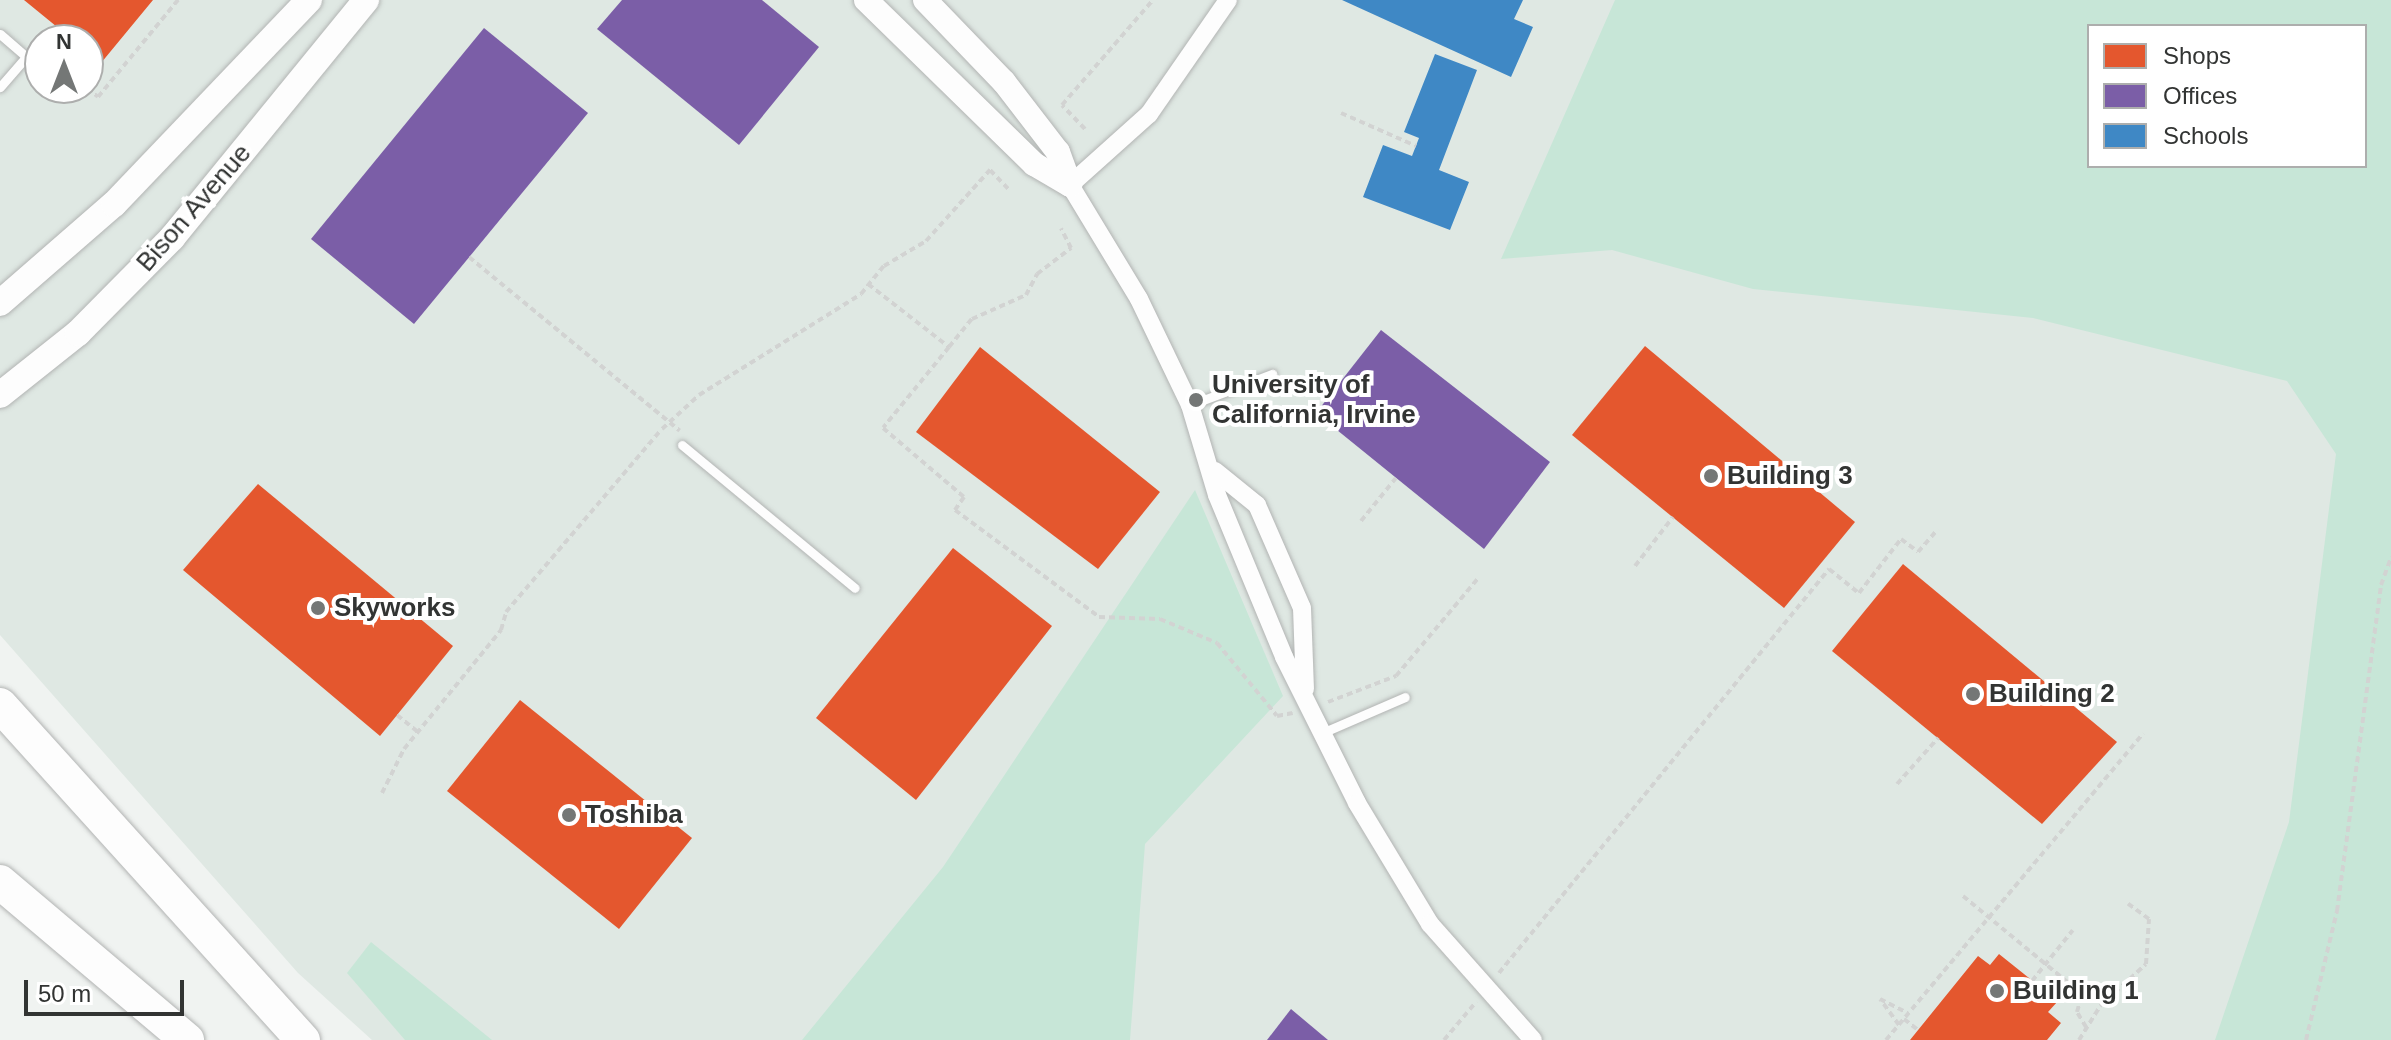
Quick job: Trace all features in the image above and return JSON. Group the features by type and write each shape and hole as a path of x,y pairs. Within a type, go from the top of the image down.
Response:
{"highway":[{"path":"0,705 303,1040"},
{"path":"0,882 187,1040"}],"main road":[{"path":"0,303 114,204 309,0"},
{"name":"Bison Avenue","path":"0,395 78,333 172,238 366,0"}],"street":[{"path":"866,0 1034,164 1070,185"},
{"path":"925,0 1004,82 1058,152 1070,185 1139,299 1190,405 1215,471 1217,495 1277,642 1305,689 1387,857 1485,991 1533,1040"},
{"path":"1070,185 1149,114 1228,0"},
{"path":"1215,471 1257,505 1302,608 1305,689"}],"lane":[{"path":"0,34 26,57 0,87"},
{"path":"1190,405 1272,374"},
{"path":"685,442 855,588"},
{"path":"1324,732 1405,697"}],"path":[{"path":"104,90 178,0"},
{"path":"1085,129 1062,105 1153,0"},
{"path":"1341,113 1416,146"},
{"path":"1061,228 1071,248 1037,274 1026,295 972,319 883,428 964,497 955,510 1099,617 1160,619 1217,643 1277,716 1314,707 1396,676 1479,577"},
{"path":"469,257 685,442"},
{"path":"868,284 949,347"},
{"path":"1361,521 1396,478"},
{"path":"1635,566 1673,517"},
{"path":"1444,1040 1829,569 1859,593 1901,539 1918,552 1938,529"},
{"path":"2306,1040 2337,911 2381,585 2391,557"},
{"path":"397,715 418,732"},
{"path":"1886,1040 2143,734"},
{"path":"1897,784 1938,738"},
{"path":"1963,896 2082,994"},
{"path":"2079,1040 2086,1027 2116,993 2137,976 2150,951 2149,919 2128,904"},
{"path":"2032,981 2073,930"},
{"path":"2086,1027 2077,1012 2082,994 2098,986 2116,993"},
{"path":"1899,1025 1880,999 1908,1013"},
{"path":"1903,1019 1918,1030"}],"shaded area":[{"name":"University of California, Irvine","path":"0,0 2391,0 2391,1040 372,1040 298,973 0,635"}],"green space":[{"path":"1615,0 2391,0 2391,1040 2215,1040 2289,822 2336,454 2287,381 2033,318 1753,289 1612,250 1501,259"},
{"path":"1195,490 1283,696 1145,844 1130,1040 802,1040 943,867"},
{"path":"371,942 492,1040 405,1040 347,973"}],"building: Shops":[{"path":"24,0 153,0 104,59 104,24 53,24"},
{"name":"Building 3","path":"1645,346 1855,522 1784,608 1572,435"},
{"path":"980,347 1160,492 1098,569 916,432"},
{"name":"Skyworks","path":"258,484 453,646 380,736 183,570"},
{"path":"953,548 1052,626 916,800 816,718"},
{"name":"Building 2","path":"1903,564 2117,742 2042,824 1832,651"},
{"name":"Toshiba","path":"520,700 692,838 619,929 447,791"},
{"name":"Building 1","path":"1999,954 2058,1001 2048,1012 2061,1023 2047,1040 1910,1040 1978,956 1990,965"}],"building: Offices":[{"path":"622,0 762,0 819,47 739,145 597,29"},
{"path":"484,28 588,113 414,324 311,239"},
{"path":"1381,330 1550,462 1484,549 1316,413"},
{"path":"1291,1009 1328,1040 1267,1040"}],"building: Schools":[{"path":"1342,0 1523,0 1514,19 1533,27 1511,77"},
{"path":"1435,54 1477,70 1439,170 1469,182 1450,230 1363,197 1383,145 1412,156 1419,138 1404,132"}],"place":[{"name":"University of California, Irvine","path":"1196,400"},
{"name":"Building 3","path":"1711,476"},
{"name":"Skyworks","path":"318,608"},
{"name":"Building 2","path":"1973,694"},
{"name":"Toshiba","path":"569,815"},
{"name":"Building 1","path":"1997,991"}]}
